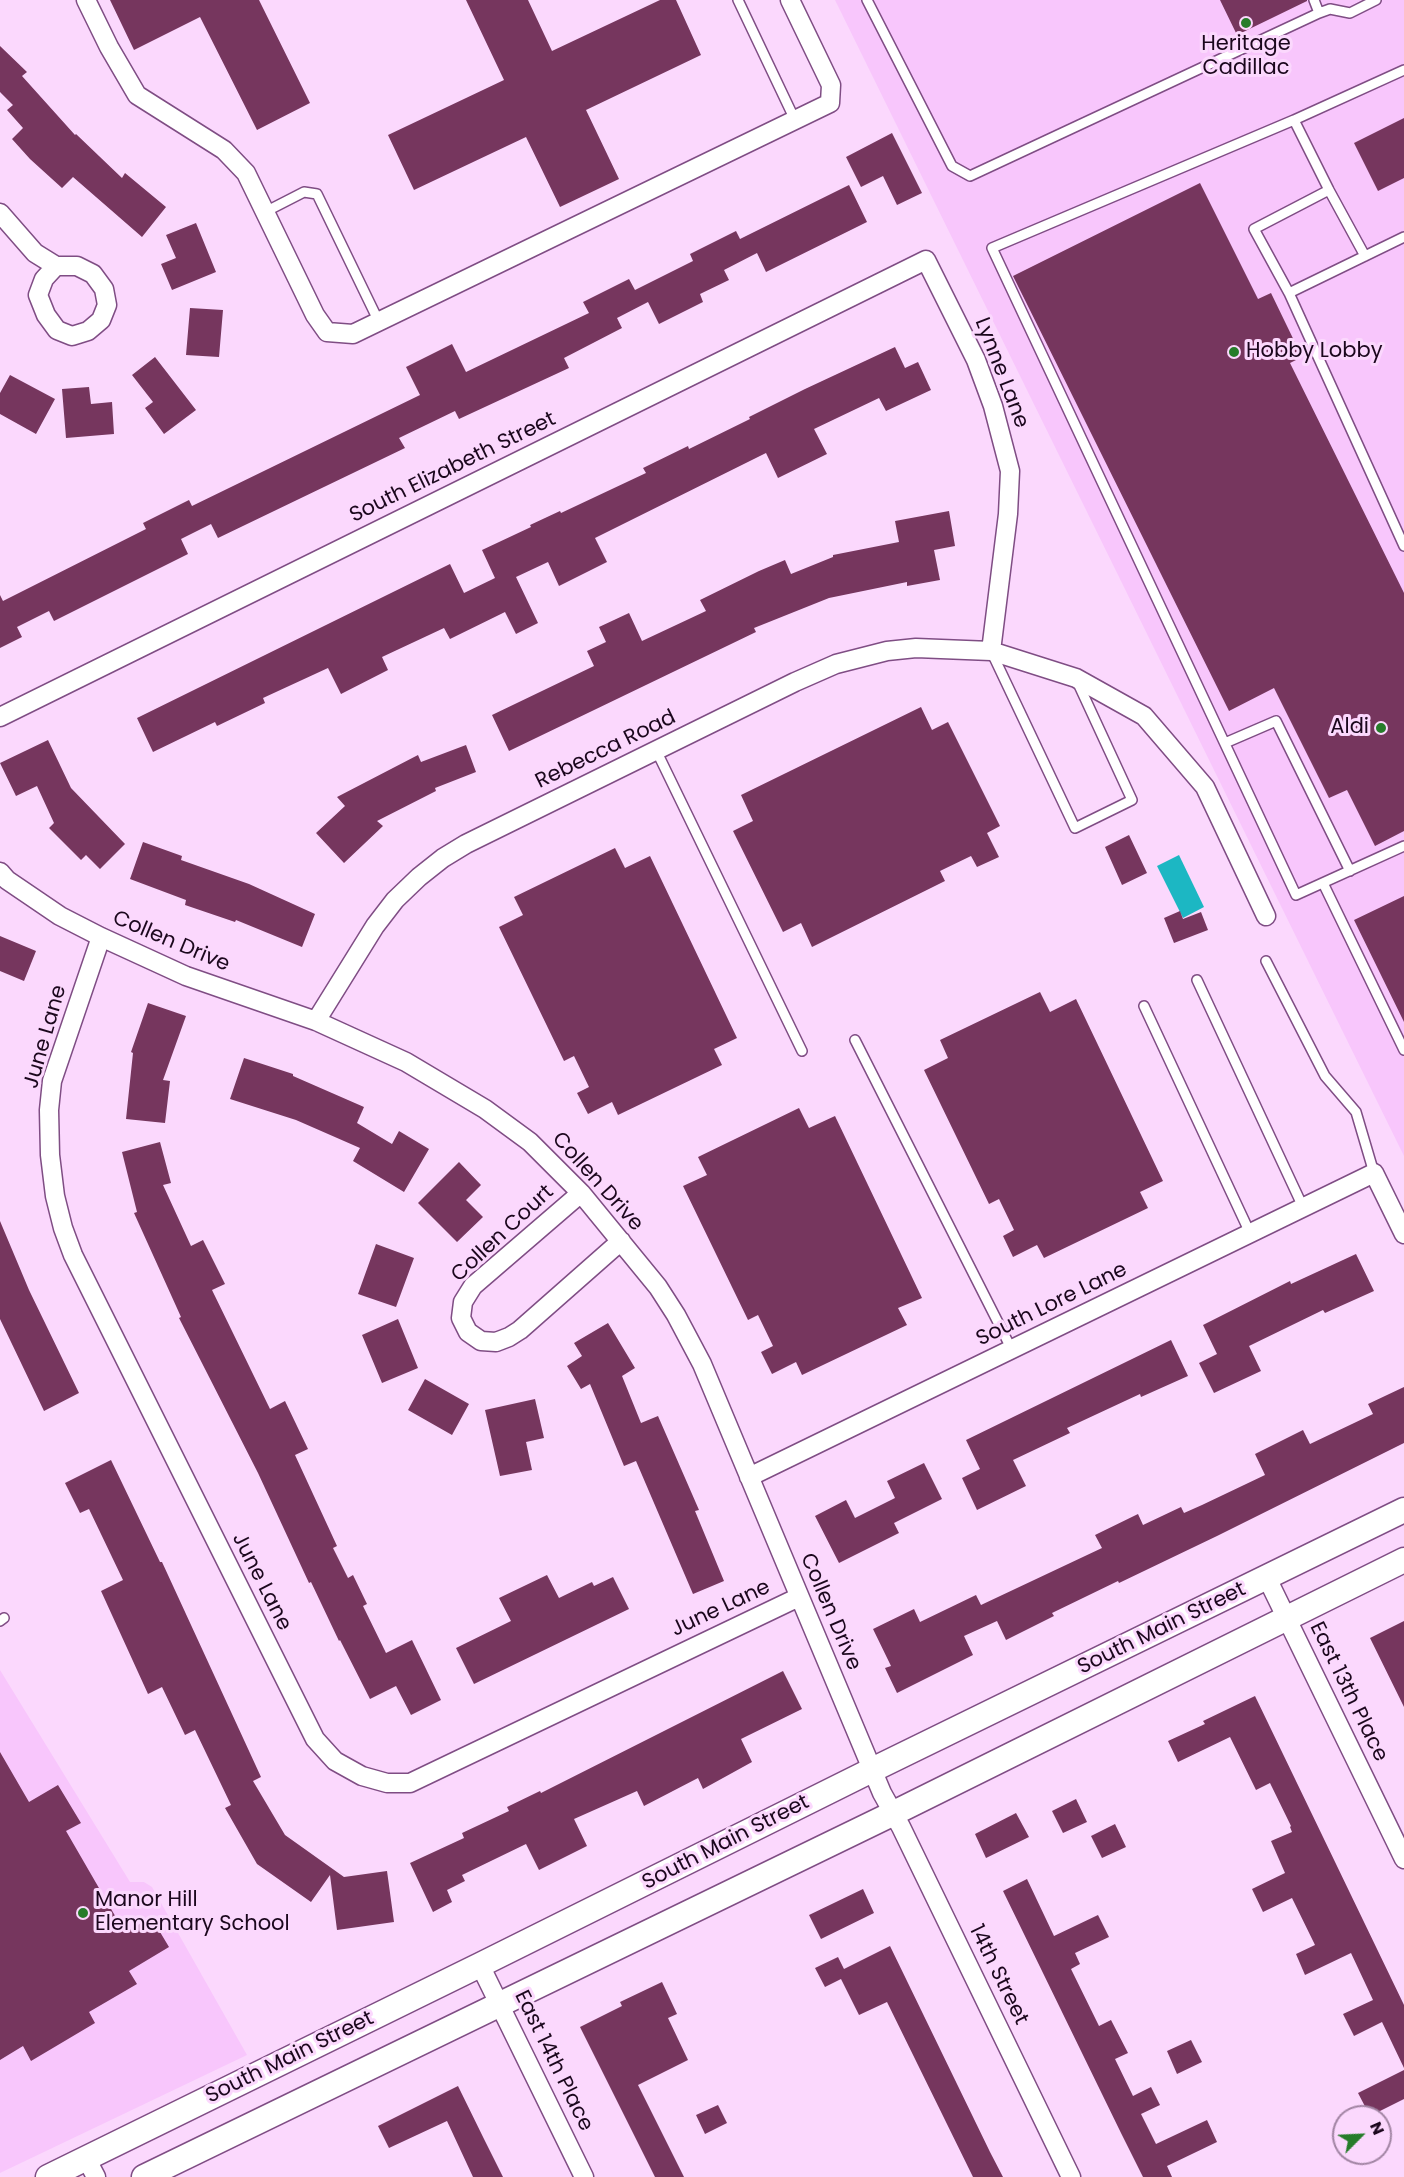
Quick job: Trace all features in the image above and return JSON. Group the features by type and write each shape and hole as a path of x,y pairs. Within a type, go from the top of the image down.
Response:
{"street":[{"path":"86,0 109,47 137,95 225,150 246,173 315,315 327,332 353,334 830,103 831,85 790,0"},
{"path":"0,213 35,253 56,266"},
{"name":"Lynne Lane","path":"926,260 976,360 993,406 1010,471 1008,514 991,651"},
{"name":"South Elizabeth Street","path":"0,717 926,260"},
{"name":"Rebecca Road","path":"316,1021 375,926 396,900 419,877 466,844 795,682 844,662 887,651 916,648 991,651 1076,678 1144,716 1205,788 1266,916"},
{"name":"Collen Drive","path":"0,872 44,906 101,938 186,976 316,1021 406,1062 485,1109 530,1143 581,1193 658,1287 702,1364 872,1770 888,1803"},
{"name":"June Lane","path":"101,938 52,1081 49,1110 50,1155 55,1196 63,1228 73,1255 315,1739 335,1761 362,1776 387,1783 410,1783 799,1597"},
{"path":"1374,1173 1404,1234"},
{"name":"South Lore Lane","path":"749,1477 1374,1173"},
{"name":"Collen Court","path":"581,1193 473,1286 463,1302 461,1318 468,1332 480,1341 495,1342 510,1337 621,1241"},
{"name":"South Main Street","path":"48,2177 91,2168 480,1965 1404,1510"},
{"name":"South Main Street","path":"144,2177 500,2005 888,1803 1286,1618 1404,1560"},
{"name":"East 13th Place","path":"1267,1578 1404,1858"},
{"name":"14th Street","path":"888,1803 1071,2177"},
{"name":"East 14th Place","path":"480,1965 584,2177"}],"lane":[{"path":"738,0 795,120"},
{"path":"867,0 952,166 970,176 1319,13 1330,9 1350,13 1376,0"},
{"path":"1314,0 1319,13"},
{"path":"1404,70 1294,120 992,248 1296,894 1404,846"},
{"path":"1294,120 1365,256"},
{"path":"1329,190 1254,229 1289,293 1404,546"},
{"path":"265,213 304,192 317,194 379,322"},
{"path":"1289,293 1404,237"},
{"path":"991,651 1075,828 1132,800 1076,678"},
{"path":"1225,743 1276,721 1350,871"},
{"path":"656,750 802,1051"},
{"path":"1323,883 1404,1050"},
{"path":"1266,961 1325,1076 1356,1112 1374,1173"},
{"path":"1197,980 1304,1207"},
{"path":"1144,1006 1250,1233"},
{"path":"855,1040 1012,1350"}],"shaded area":[{"path":"835,0 1404,0 1404,1156"},
{"path":"1179,855 1204,907 1183,918 1157,866"},
{"name":"Manor Hill Elementary School","path":"0,1670 130,1882 144,1882 152,1887 247,2055 0,2173"}],"building":[{"path":"110,0 259,0 310,103 257,130 200,17 134,50"},
{"path":"466,0 528,0 552,51 660,0 676,0 701,55 586,110 619,179 560,207 526,137 414,190 388,135 504,80"},
{"name":"Heritage Cadillac","path":"1220,0 1307,0 1307,1 1237,35"},
{"path":"0,46 27,72 22,76 75,135 122,178 125,173 166,207 142,237 73,177 62,188 12,139 23,128 7,110 13,105 0,92"},
{"path":"1404,118 1404,178 1378,191 1354,143"},
{"path":"892,133 922,193 897,205 883,176 861,187 846,157"},
{"path":"1200,183 1258,299 1271,293 1302,357 1290,363 1404,593 1404,831 1375,846 1347,790 1329,798 1274,688 1229,711 1013,276"},
{"path":"849,185 867,222 766,272 757,253 724,270 729,280 700,294 703,302 659,324 648,302 617,318 622,328 564,358 569,368 459,419 455,411 399,438 405,448 218,538 211,524 181,539 188,554 54,621 49,611 17,627 22,637 0,648 0,595 3,601 146,529 143,523 189,500 192,506 420,395 406,367 452,344 466,372 589,313 583,302 629,279 635,290 693,261 690,254 736,231 740,239"},
{"path":"196,223 216,272 172,290 161,264 176,258 166,235"},
{"path":"190,308 223,310 219,357 186,355"},
{"path":"895,347 905,368 918,362 931,390 886,411 879,398 814,429 827,454 778,478 766,453 595,538 607,562 559,586 548,562 516,577 538,623 516,634 505,612 450,639 444,628 382,657 388,670 341,694 328,668 263,698 265,703 217,726 215,722 153,752 137,718 450,564 464,593 495,578 482,550 531,527 530,525 646,473 643,468 688,446 689,449 805,389"},
{"path":"155,357 196,410 164,434 145,408 153,402 132,375"},
{"path":"10,375 55,399 36,434 0,414 0,393"},
{"path":"89,387 91,404 112,402 114,434 66,438 62,389"},
{"path":"949,511 955,546 934,550 940,580 907,586 907,582 829,598 754,628 756,632 509,751 492,715 594,666 587,651 606,642 599,627 629,613 642,641 706,611 700,600 759,571 785,560 791,574 833,557 833,555 899,542 895,521"},
{"path":"921,707 932,730 948,722 1000,826 987,833 999,857 977,867 971,856 940,871 945,881 812,947 801,923 783,932 733,831 753,821 741,795"},
{"path":"48,740 71,788 125,844 100,869 86,855 81,860 49,828 54,823 37,786 16,796 0,763"},
{"path":"466,745 476,772 435,788 436,791 377,821 383,826 344,863 316,833 345,806 337,797 418,755 421,762"},
{"path":"1129,835 1147,873 1122,885 1105,847"},
{"path":"143,842 182,856 181,860 249,884 315,914 302,947 236,920 235,922 185,905 186,900 130,879"},
{"path":"615,848 625,868 650,856 737,1038 714,1049 722,1065 618,1115 612,1102 588,1114 577,1093 589,1087 574,1056 564,1061 499,927 523,915 514,897"},
{"path":"1404,896 1404,1022 1354,920"},
{"path":"1180,911 1183,919 1201,912 1208,930 1174,943 1164,918"},
{"path":"0,936 36,951 24,981 0,971"},
{"path":"1040,992 1050,1012 1076,999 1163,1181 1140,1192 1148,1208 1044,1258 1037,1245 1013,1257 1003,1236 1014,1230 999,1199 989,1204 924,1070 948,1058 940,1040"},
{"path":"148,1003 186,1016 163,1080 170,1081 165,1123 126,1119 133,1053 131,1052"},
{"path":"244,1058 293,1074 293,1076 364,1107 357,1123 392,1144 399,1131 429,1149 404,1192 353,1161 360,1148 296,1120 230,1099"},
{"path":"799,1108 809,1128 835,1116 922,1298 898,1308 907,1325 802,1375 796,1362 772,1374 761,1352 773,1346 758,1315 748,1320 683,1186 707,1175 698,1157"},
{"path":"160,1142 171,1183 163,1185 191,1246 203,1240 225,1284 212,1290 270,1409 285,1401 308,1449 295,1455 337,1546 333,1548 348,1578 353,1575 367,1604 363,1606 386,1653 412,1640 441,1700 411,1715 396,1686 370,1699 311,1582 309,1583 258,1473 179,1318 181,1317 134,1213 137,1212 122,1152"},
{"path":"459,1162 481,1185 466,1200 483,1217 457,1242 418,1203"},
{"path":"0,1221 29,1290 79,1393 44,1411 0,1319"},
{"path":"376,1244 414,1258 396,1307 358,1294"},
{"path":"1356,1254 1374,1291 1325,1313 1323,1310 1249,1346 1261,1371 1214,1393 1199,1363 1217,1354 1203,1325 1290,1281 1291,1284"},
{"path":"398,1319 418,1368 382,1383 362,1335"},
{"path":"608,1323 635,1368 622,1376 641,1423 658,1416 699,1510 695,1511 724,1581 693,1594 636,1461 624,1466 590,1384 581,1389 567,1366 582,1356 574,1343"},
{"path":"1171,1340 1188,1376 1141,1397 1140,1394 1067,1428 1070,1433 1013,1460 1026,1486 977,1510 962,1478 980,1469 966,1440"},
{"path":"425,1379 469,1404 452,1435 408,1410"},
{"path":"1404,1387 1404,1443 1217,1536 1052,1613 1054,1616 1006,1640 997,1621 964,1636 973,1655 897,1693 885,1668 891,1666 873,1629 914,1609 920,1622 976,1595 981,1605 1102,1548 1095,1535 1138,1514 1143,1525 1181,1507 1184,1513 1202,1505 1265,1475 1255,1454 1303,1430 1310,1444 1373,1414 1368,1404"},
{"path":"535,1399 544,1438 526,1442 532,1470 500,1476 485,1410"},
{"path":"111,1460 162,1562 261,1777 253,1781 285,1835 344,1877 387,1871 394,1922 337,1930 330,1875 311,1902 257,1864 225,1808 231,1805 195,1730 185,1735 162,1687 148,1694 101,1591 123,1580 89,1509 80,1513 65,1483"},
{"path":"924,1463 942,1499 894,1523 899,1533 839,1563 815,1516 846,1500 855,1518 895,1498 887,1481"},
{"path":"547,1575 559,1598 592,1582 594,1586 613,1577 629,1609 474,1684 456,1648 511,1621 499,1598"},
{"path":"1404,1621 1404,1707 1370,1638"},
{"path":"783,1671 802,1709 741,1739 752,1762 703,1789 698,1778 644,1806 637,1791 574,1819 587,1846 539,1870 526,1844 462,1875 465,1881 447,1890 452,1902 433,1912 410,1863 464,1838 462,1833 509,1811 507,1807 540,1791 541,1793"},
{"path":"1255,1696 1404,2005 1404,2068 1382,2022 1354,2036 1343,2014 1373,2000 1351,1953 1305,1975 1296,1954 1315,1945 1292,1898 1263,1912 1252,1889 1285,1873 1271,1841 1292,1832 1270,1783 1256,1790 1230,1737 1178,1762 1168,1741 1205,1724 1203,1721"},
{"name":"Manor Hill Elementary School","path":"0,1752 29,1802 58,1785 81,1823 66,1831 125,1933 151,1917 169,1947 129,1971 137,1984 89,2012 95,2023 31,2061 23,2046 0,2060"},
{"path":"1076,1799 1087,1822 1063,1833 1052,1811"},
{"path":"1016,1813 1029,1837 986,1858 975,1834"},
{"path":"1115,1824 1126,1847 1102,1858 1091,1836"},
{"path":"1027,1879 1054,1936 1098,1915 1109,1937 1075,1953 1080,1964 1071,1969 1099,2026 1111,2020 1128,2053 1115,2059 1133,2096 1151,2087 1160,2105 1141,2114 1156,2144 1207,2120 1217,2142 1167,2166 1172,2177 1143,2177 1003,1891"},
{"path":"863,1889 874,1913 821,1939 809,1915"},
{"path":"890,1946 1003,2177 973,2177 887,2002 859,2015 841,1979 825,1987 815,1968 838,1957 844,1969"},
{"path":"662,1982 677,2014 668,2018 688,2060 638,2085 684,2177 655,2177 580,2027 622,2006 620,2002"},
{"path":"1191,2040 1202,2062 1177,2074 1167,2051"},
{"path":"1404,2070 1404,2099 1392,2105 1364,2105 1358,2093"},
{"path":"458,2086 503,2177 473,2177 447,2121 389,2148 378,2126"},
{"path":"718,2105 727,2123 705,2134 696,2115"}],"place":[{"name":"Heritage Cadillac","path":"1246,23"},
{"name":"Hobby Lobby","path":"1234,352"},
{"name":"Aldi","path":"1381,728"},
{"name":"Manor Hill Elementary School","path":"83,1913"}]}
